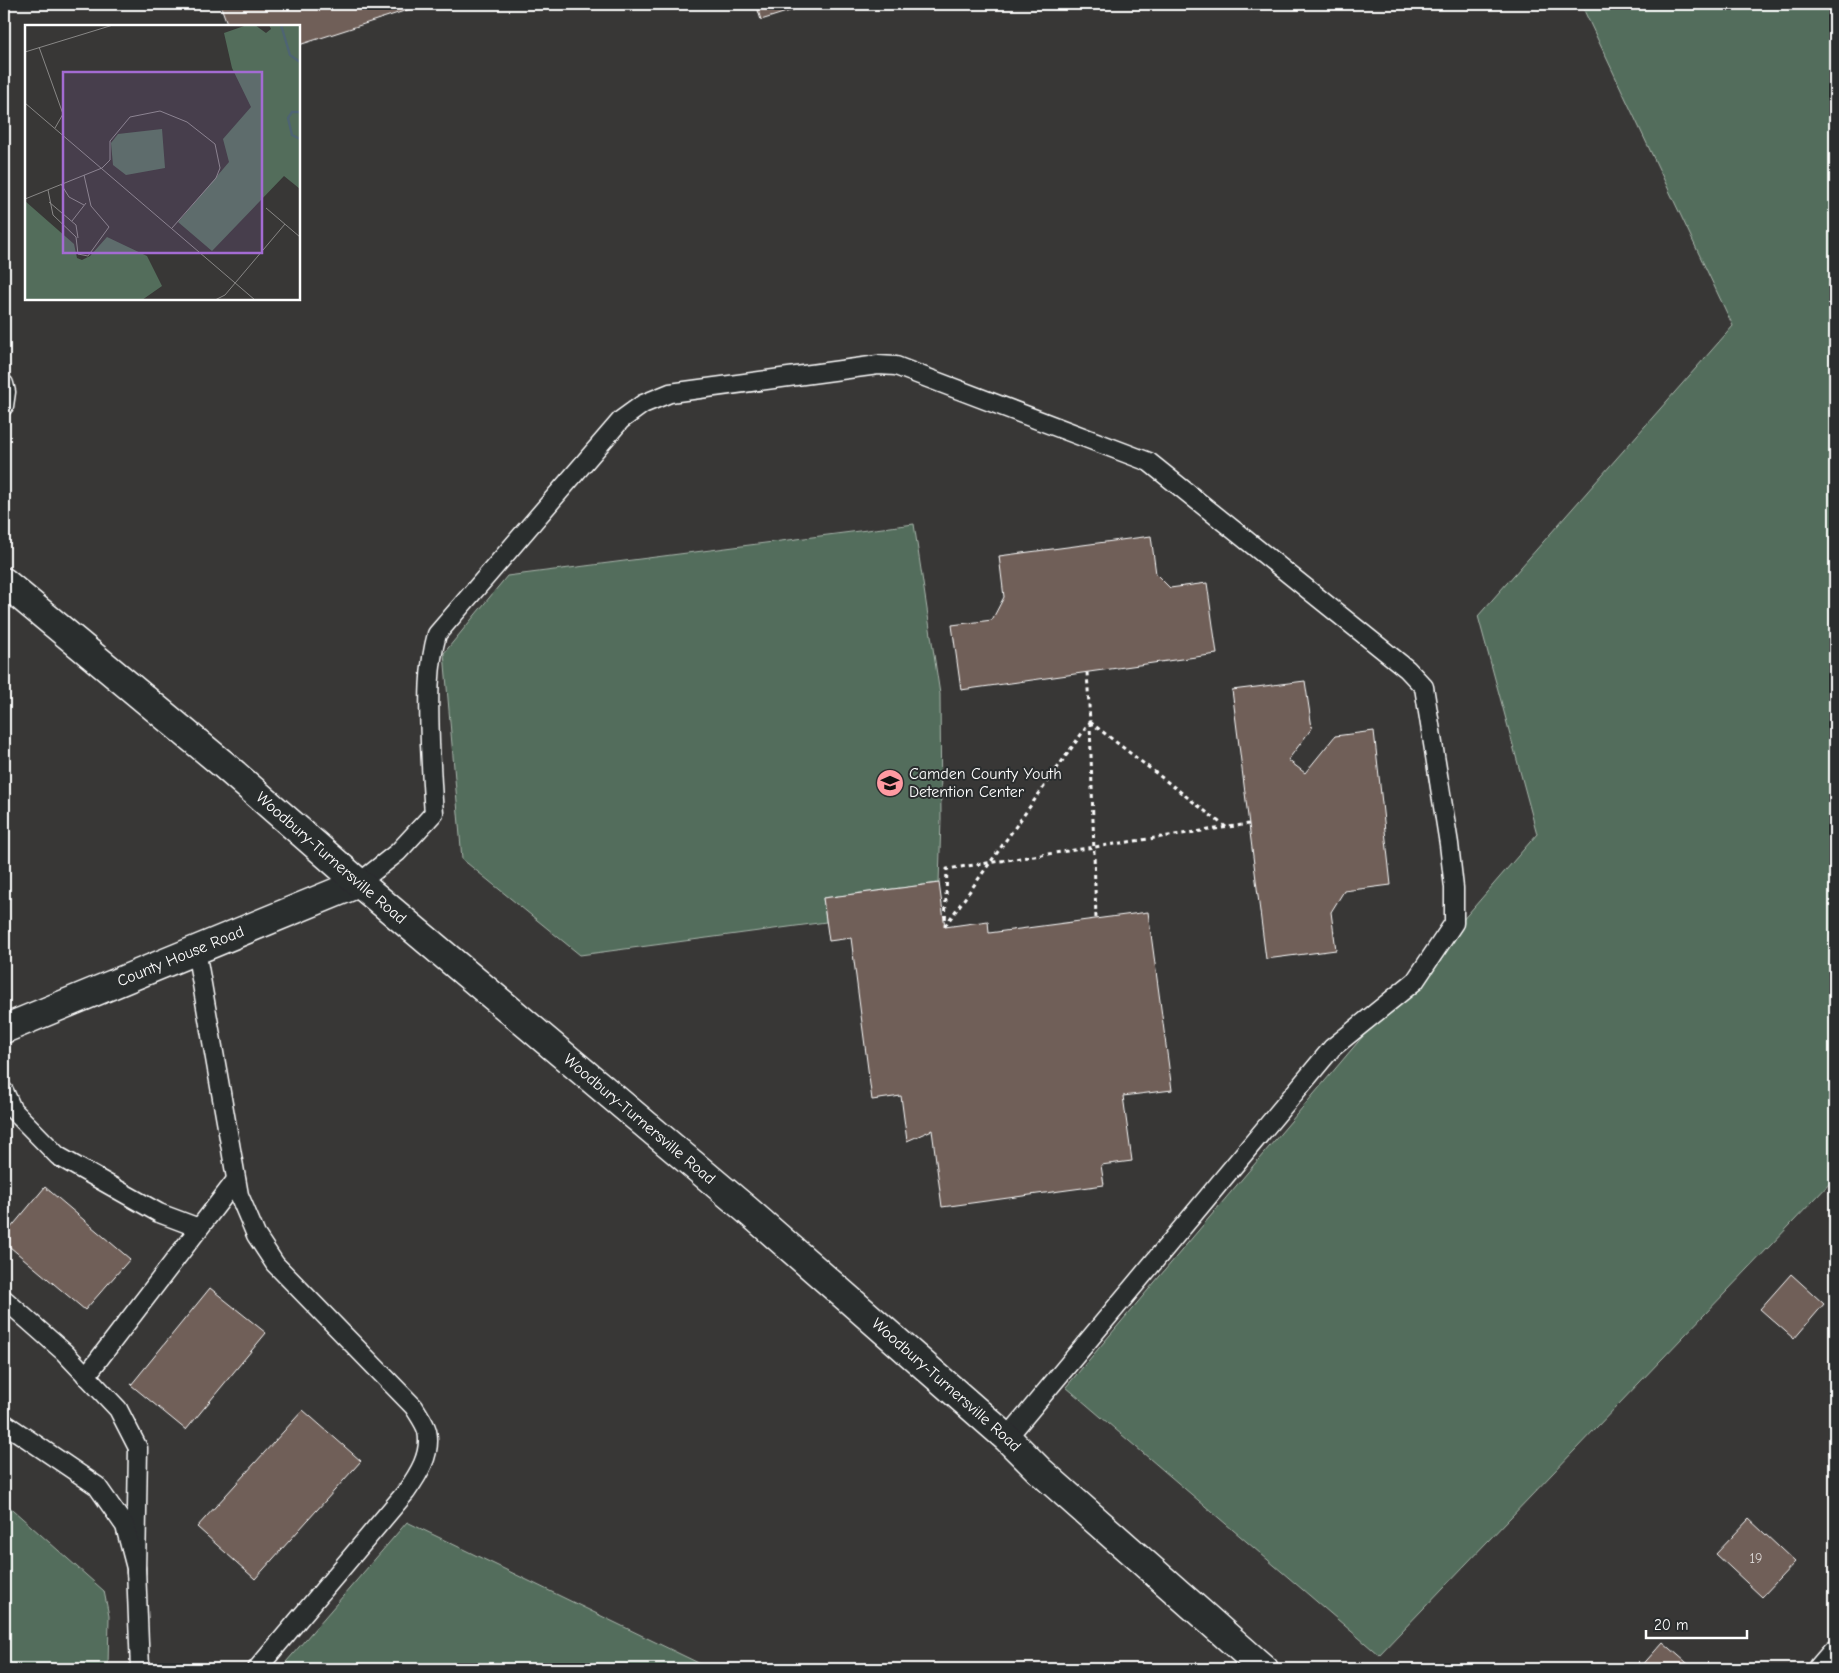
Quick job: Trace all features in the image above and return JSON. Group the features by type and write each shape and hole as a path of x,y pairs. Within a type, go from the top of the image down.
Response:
{"main road":[{"name":"Woodbury-Turnersville Road","path":"4,582 224,765 359,883 747,1210 1007,1438 1040,1470 1264,1669"},
{"name":"County House Road","path":"4,1029 359,883"},
{"path":"1823,1669 1835,1655"}],"lane":[{"path":"359,883 398,852 434,813 429,682 431,655 437,634 621,420 643,404 670,393 878,364 896,366 1148,462 1407,669 1424,687 1449,844 1454,888 1454,923 1415,981 1332,1048 1007,1438"},
{"path":"4,384 6,392 4,406"},
{"path":"196,950 239,1196 256,1235 275,1264 414,1407 427,1431 427,1450 422,1468 406,1492 258,1669"},
{"path":"4,1090 12,1109 58,1156 159,1213 199,1228"},
{"path":"86,1376 236,1180"},
{"path":"4,1299 64,1352 118,1409 138,1448 136,1574"},
{"path":"4,1423 97,1486 125,1526 136,1568 140,1669"}],"path":[{"path":"1087,672 1096,919"},
{"path":"1090,722 1227,828"},
{"path":"1090,722 990,862 945,927 947,869 990,862 1227,828 1249,824"}],"green space":[{"path":"1581,4 1835,4 1835,1178 1379,1655 1066,1387 1374,1023 1537,834 1478,616 1733,326"},
{"path":"914,524 940,694 941,819 939,883 823,898 826,922 580,955 462,859 444,653 507,576"},
{"path":"4,1502 104,1591 109,1616 108,1669 4,1669"},
{"path":"407,1522 711,1669 280,1669"}],"building":[{"path":"220,4 426,4 300,45 300,25 228,25"},
{"path":"756,4 809,4 809,5 761,20"},
{"path":"1151,536 1156,574 1170,588 1207,583 1217,654 961,690 952,625 992,620 1004,597 999,556"},
{"path":"1305,681 1312,728 1288,760 1305,773 1335,736 1374,731 1391,885 1344,891 1331,912 1336,950 1266,959 1232,690"},
{"path":"939,883 945,927 988,921 989,933 1148,912 1172,1090 1123,1096 1132,1161 1101,1165 1104,1185 942,1207 932,1130 907,1141 901,1096 872,1100 851,938 829,941 823,898"},
{"path":"45,1187 130,1259 85,1310 4,1242 4,1236"},
{"path":"1791,1274 1824,1304 1794,1339 1760,1309"},
{"path":"210,1288 266,1333 186,1430 131,1385"},
{"path":"303,1410 361,1461 255,1579 197,1527"},
{"path":"1749,1519 1795,1562 1762,1597 1716,1554"},
{"path":"1663,1642 1694,1669 1639,1669"}],"place":[{"name":"Camden County Youth Detention Center","path":"890,783"}]}
